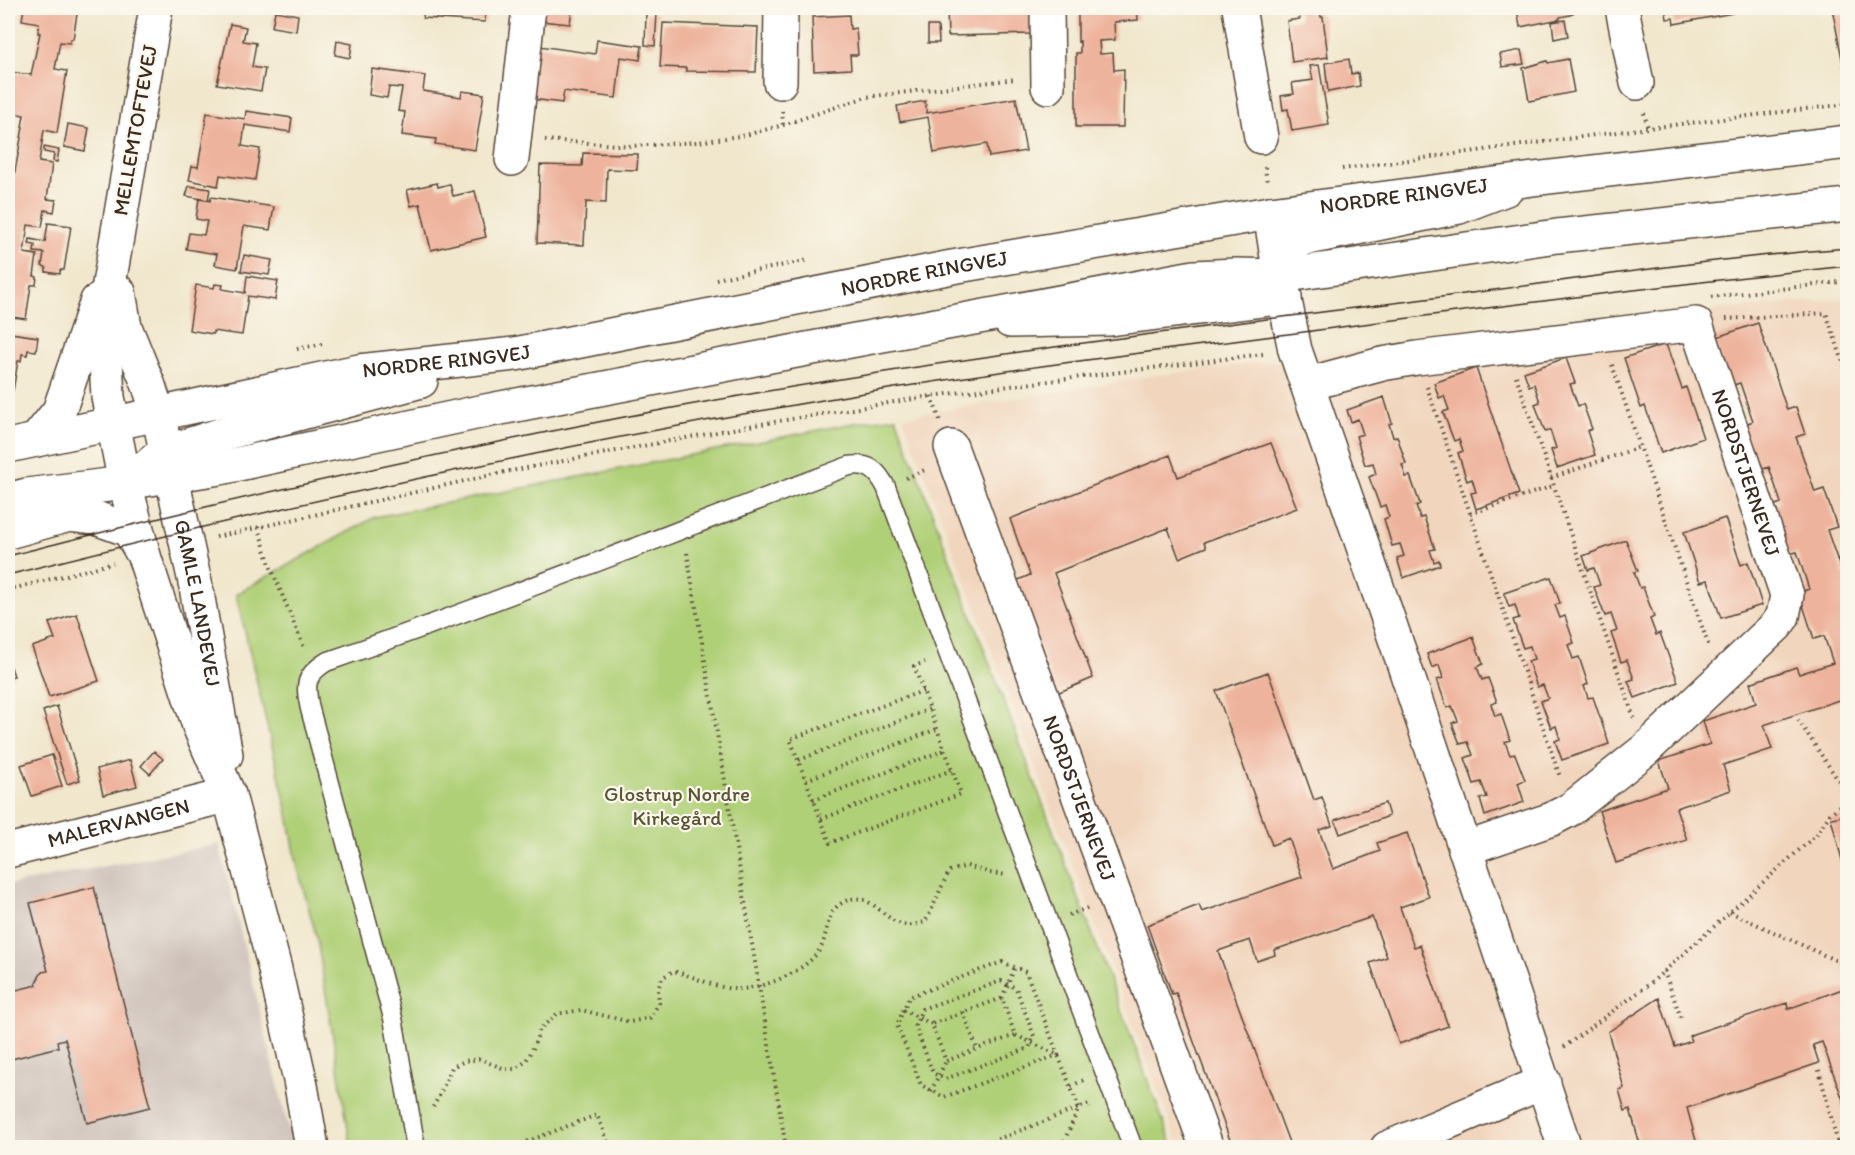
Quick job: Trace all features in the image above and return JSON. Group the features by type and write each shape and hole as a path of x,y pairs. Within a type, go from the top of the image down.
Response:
{"street":[{"name":"MELLEMTOFTEVEJ","path":"125,483 105,377 105,342 109,284 156,8"},
{"path":"513,148 529,8"},
{"path":"780,82 781,8"},
{"path":"1047,8 1048,81"},
{"path":"1239,8 1261,136"},
{"path":"1622,8 1637,83"},
{"name":"NORDRE RINGVEJ","path":"22,443 359,372 515,354 952,267 1270,213 1848,142"},
{"path":"1282,287 1286,258 1298,240 1459,207 1533,179"},
{"path":"169,465 232,465 475,413 1194,277 1236,274 1282,287 1557,236 1848,205"},
{"path":"1270,213 1282,287 1296,350 1565,1148"},
{"name":"MELLEMTOFTEVEJ","path":"115,252 124,327 149,386 158,414"},
{"name":"MELLEMTOFTEVEJ","path":"22,443 59,411 115,252"},
{"path":"1308,384 1382,364 1602,335 1700,311"},
{"name":"NORDSTJERNEVEJ","path":"1466,849 1552,819 1571,809 1645,750 1777,625 1783,616 1787,595 1700,311"},
{"path":"8,500 27,495 125,483 169,465 226,433 332,406 515,354"},
{"name":"GAMLE LANDEVEJ","path":"158,414 196,587 225,750 229,795"},
{"name":"NORDSTJERNEVEJ","path":"951,447 1207,1148"},
{"name":"GAMLE LANDEVEJ","path":"125,483 144,555 198,726 229,795 274,965 300,1080 312,1148"},
{"path":"8,532 69,516 96,518 129,530 144,555"},
{"name":"MALERVANGEN","path":"8,851 229,795"},
{"path":"1387,1148 1544,1082"}],"lane":[{"path":"416,1148 393,1018 306,691 308,678 315,669 326,662 434,624 849,466 860,464 880,475 886,487 1133,1148"}],"path":[{"path":"513,148 632,146 698,142 746,135 867,97 1048,81"},
{"path":"1261,136 1270,213"},
{"path":"1700,311 1785,287 1848,282"},
{"path":"1700,311 1728,319 1826,313 1848,376"},
{"path":"1602,335 1720,679"},
{"path":"1506,347 1645,750"},
{"path":"187,544 500,473 749,426 931,396 1296,350"},
{"path":"1418,358 1571,809"},
{"path":"886,487 934,466 951,447"},
{"path":"1551,478 1640,447"},
{"path":"1470,514 1553,486"},
{"path":"258,527 271,568 305,651 315,669"},
{"path":"683,528 786,1148"},
{"path":"8,590 144,555"},
{"path":"1838,560 1848,556"},
{"path":"923,691 790,739 830,843 961,794 914,666 949,654"},
{"path":"799,760 930,709"},
{"path":"1563,1047 1641,991 1664,971 1817,834 1830,814 1847,798 1798,720"},
{"path":"806,780 937,729"},
{"path":"813,800 945,750"},
{"path":"821,819 952,770"},
{"path":"411,1118 433,1107 452,1067 465,1061 480,1059 505,1069 515,1069 525,1062 532,1051 540,1029 557,1014 581,1010 630,1022 650,1018 659,1004 658,989 662,978 673,971 691,975 710,985 736,989 759,985 794,974 814,958 823,943 826,922 837,907 852,899 869,902 891,920 908,926 925,922 934,908 940,887 950,871 967,866 1010,876 1029,870"},
{"path":"1049,923 1116,897"},
{"path":"1730,912 1848,966"},
{"path":"1058,1055 944,1097 921,1085 897,1025 909,997 1002,962 1026,972 1079,1108 1060,1147"},
{"path":"1015,967 1002,998 1015,1035 1058,1055"},
{"path":"1664,971 1681,1018"},
{"path":"1001,981 1016,988 1034,1036 1029,1048 945,1079 933,1073 915,1026 919,1017 922,1009 1001,981"},
{"path":"932,1024 1002,998"},
{"path":"903,1010 932,1024 946,1061"},
{"path":"963,1012 977,1049"},
{"path":"931,1091 946,1061 1015,1035"},
{"path":"1819,1070 1839,1148"},
{"path":"975,1148 1089,1104 1093,1115"},
{"path":"510,1148 597,1115 609,1147"}],"shaded area":[{"path":"1847,298 1847,1147 1179,1147 903,417 1159,375 1652,316"},
{"path":"219,844 293,1147 8,1148 8,885"}],"green space":[{"name":"Glostrup Nordre Kirkegård","path":"896,417 1173,1147 351,1147 317,939 298,869 287,809 236,594 375,517 854,423"}],"building":[{"path":"24,8 78,8 73,39 70,43 60,42 55,69 67,71 57,133 44,130 39,162 52,164 47,199 56,200 54,212 45,210 42,227 28,225 24,253 37,255 34,276 37,277 36,285 31,285 26,319 13,317 11,333 38,337 36,351 28,350 27,355 22,354 21,361 18,361 13,391 8,393 8,198 10,199 24,115 8,112 8,91 12,72 31,75 40,33 38,33 39,23 22,20"},
{"path":"424,8 486,8 485,22 423,18"},
{"path":"542,8 572,8 570,24 540,21"},
{"path":"947,8 1032,8 1033,34 948,36"},
{"path":"1078,8 1137,8 1138,20 1114,22 1115,40 1099,41 1100,54 1113,53 1114,70 1124,69 1123,127 1076,127 1076,53 1080,53"},
{"path":"1298,8 1338,8 1320,11 1323,17 1328,57 1292,62 1287,21 1300,19"},
{"path":"1517,8 1579,8 1560,19 1520,27"},
{"path":"1665,8 1732,8 1733,13 1674,24 1673,18 1667,19"},
{"path":"1832,8 1848,8 1848,79 1846,79"},
{"path":"275,11 298,15 296,31 272,27"},
{"path":"646,13 657,13 655,46 645,45"},
{"path":"849,15 850,29 856,28 858,55 850,55 851,69 814,71 812,17"},
{"path":"1565,20 1568,36 1554,39 1552,22"},
{"path":"663,23 758,27 756,72 686,71 686,68 660,67"},
{"path":"230,24 246,27 243,41 256,43 252,67 265,69 261,91 217,84"},
{"path":"928,26 938,26 939,43 928,43"},
{"path":"597,40 642,46 640,60 621,57 616,98 564,91 562,103 525,98 533,45 595,54"},
{"path":"337,41 352,44 350,58 335,55"},
{"path":"1521,50 1524,64 1502,67 1500,54"},
{"path":"1349,59 1351,74 1358,73 1360,86 1328,92 1325,63"},
{"path":"1568,59 1574,92 1529,101 1523,68 1547,61 1548,63"},
{"path":"1319,65 1329,125 1292,131 1288,109 1283,110 1281,96 1294,94 1292,83 1313,80 1310,66"},
{"path":"372,69 425,76 423,91 461,97 462,91 484,94 475,150 435,144 436,139 402,135 405,112 398,111 402,88 389,87 387,98 369,95"},
{"path":"1016,98 1026,151 989,157 987,144 934,153 928,117 900,122 897,106 925,101 927,113"},
{"path":"246,111 292,118 290,132 245,125 242,146 260,149 255,180 220,175 218,186 189,180 192,166 198,167 207,113 245,119"},
{"path":"68,124 89,128 85,151 64,147"},
{"path":"44,147 59,150 57,162 53,161 54,154 44,152"},
{"path":"583,153 638,154 637,170 607,169 606,203 586,202 584,245 537,243 540,165 582,166"},
{"path":"437,183 438,187 450,184 453,196 475,191 486,237 431,250 420,204 411,206 407,190"},
{"path":"189,186 210,189 208,200 186,196"},
{"path":"211,197 274,207 270,230 244,226 237,269 215,265 217,254 186,249 189,233 204,235 207,221 196,219 199,199 210,201"},
{"path":"48,223 71,226 64,270 60,270 60,274 46,272 46,267 42,266 44,253 34,252 35,245 29,244 30,239 45,242"},
{"path":"244,255 272,260 269,275 241,271"},
{"path":"247,276 278,281 275,300 248,296 242,335 189,330 196,285 214,288 215,284 223,285 222,289 245,293"},
{"path":"1758,323 1787,410 1796,407 1805,434 1796,437 1815,492 1824,489 1837,527 1827,530 1843,576 1848,574 1848,697 1764,725 1772,749 1723,765 1731,790 1676,808 1687,840 1616,863 1599,811 1668,788 1659,761 1710,744 1703,721 1756,703 1750,683 1796,667 1799,674 1833,663 1824,636 1814,639 1799,593 1809,589 1797,552 1786,555 1770,507 1781,503 1769,467 1758,471 1743,425 1753,421 1740,383 1730,386 1714,338"},
{"path":"1666,344 1682,389 1686,387 1703,438 1661,453 1645,406 1641,408 1624,358"},
{"path":"1566,358 1575,383 1570,384 1578,406 1583,404 1592,429 1587,431 1595,455 1557,468 1551,450 1556,448 1550,430 1545,432 1535,404 1540,402 1534,384 1529,386 1524,372"},
{"path":"1476,368 1519,494 1476,509 1471,493 1476,492 1472,479 1467,481 1458,453 1463,451 1459,439 1454,441 1443,412 1449,410 1444,396 1439,398 1434,383"},
{"path":"1384,397 1392,423 1389,424 1393,437 1397,436 1406,464 1402,465 1406,477 1410,476 1420,504 1416,506 1420,518 1424,517 1435,549 1430,550 1434,562 1439,560 1440,565 1403,578 1397,558 1404,556 1400,544 1392,546 1384,519 1389,517 1385,505 1380,507 1369,477 1376,474 1373,463 1365,465 1356,436 1363,434 1358,419 1351,422 1347,410"},
{"path":"1271,443 1297,508 1204,542 1206,547 1179,558 1168,528 1054,573 1093,678 1057,693 1016,581 1030,575 1010,519 1170,455 1178,477"},
{"path":"1725,518 1741,565 1748,562 1762,605 1721,618 1708,580 1700,582 1684,532"},
{"path":"1626,540 1638,571 1634,572 1640,588 1643,587 1654,617 1650,619 1656,635 1660,633 1678,682 1635,698 1628,681 1634,679 1627,660 1621,662 1611,633 1617,631 1611,614 1605,616 1594,587 1600,585 1594,568 1588,570 1583,556"},
{"path":"1551,577 1560,603 1555,605 1560,618 1565,616 1574,643 1568,645 1573,659 1579,657 1588,684 1584,686 1588,698 1593,697 1609,744 1562,760 1555,741 1560,739 1556,726 1551,728 1541,701 1548,698 1543,685 1537,687 1528,661 1534,659 1530,646 1523,648 1513,620 1519,618 1515,605 1509,607 1504,593"},
{"path":"77,614 99,681 49,697 32,647 55,639 49,623"},
{"path":"1473,637 1483,664 1477,667 1482,680 1488,678 1497,702 1491,704 1495,716 1501,714 1510,740 1505,742 1510,755 1515,754 1525,780 1518,783 1524,802 1485,816 1480,799 1487,797 1481,782 1474,784 1465,758 1473,755 1468,742 1460,744 1452,723 1458,721 1452,706 1447,708 1437,680 1443,678 1439,665 1432,668 1427,654"},
{"path":"8,658 14,676 8,678"},
{"path":"1268,672 1314,800 1322,797 1332,826 1319,830 1333,869 1380,851 1377,843 1407,833 1429,897 1400,907 1414,947 1420,945 1448,1026 1399,1044 1370,963 1387,957 1372,917 1274,950 1275,955 1257,961 1250,940 1218,951 1291,1148 1233,1148 1176,993 1172,994 1147,925 1199,905 1202,912 1302,877 1289,838 1272,845 1216,691"},
{"path":"57,706 80,780 67,784 43,711"},
{"path":"154,751 163,759 150,774 141,766"},
{"path":"52,755 62,786 32,796 21,765"},
{"path":"130,760 137,786 103,795 97,769"},
{"path":"1385,803 1389,816 1340,834 1335,820"},
{"path":"1848,815 1848,879 1847,879 1831,818"},
{"path":"94,887 150,1107 87,1123 65,1039 57,1041 58,1047 8,1060 8,992 37,985 36,982 42,972 48,971 30,903"},
{"path":"1845,988 1848,995 1848,1114 1822,1042 1813,1045 1819,1063 1687,1108 1698,1148 1641,1148 1630,1109 1625,1111 1619,1090 1624,1088 1608,1032 1659,998 1675,1047 1691,1041 1689,1036 1693,1034 1787,1003 1788,1009"}],"tram line":[{"path":"8,556 172,515 418,459 759,392 1131,337 1683,265 1848,248"},
{"path":"8,575 428,476 639,433 911,385 1456,312 1848,266"}]}
